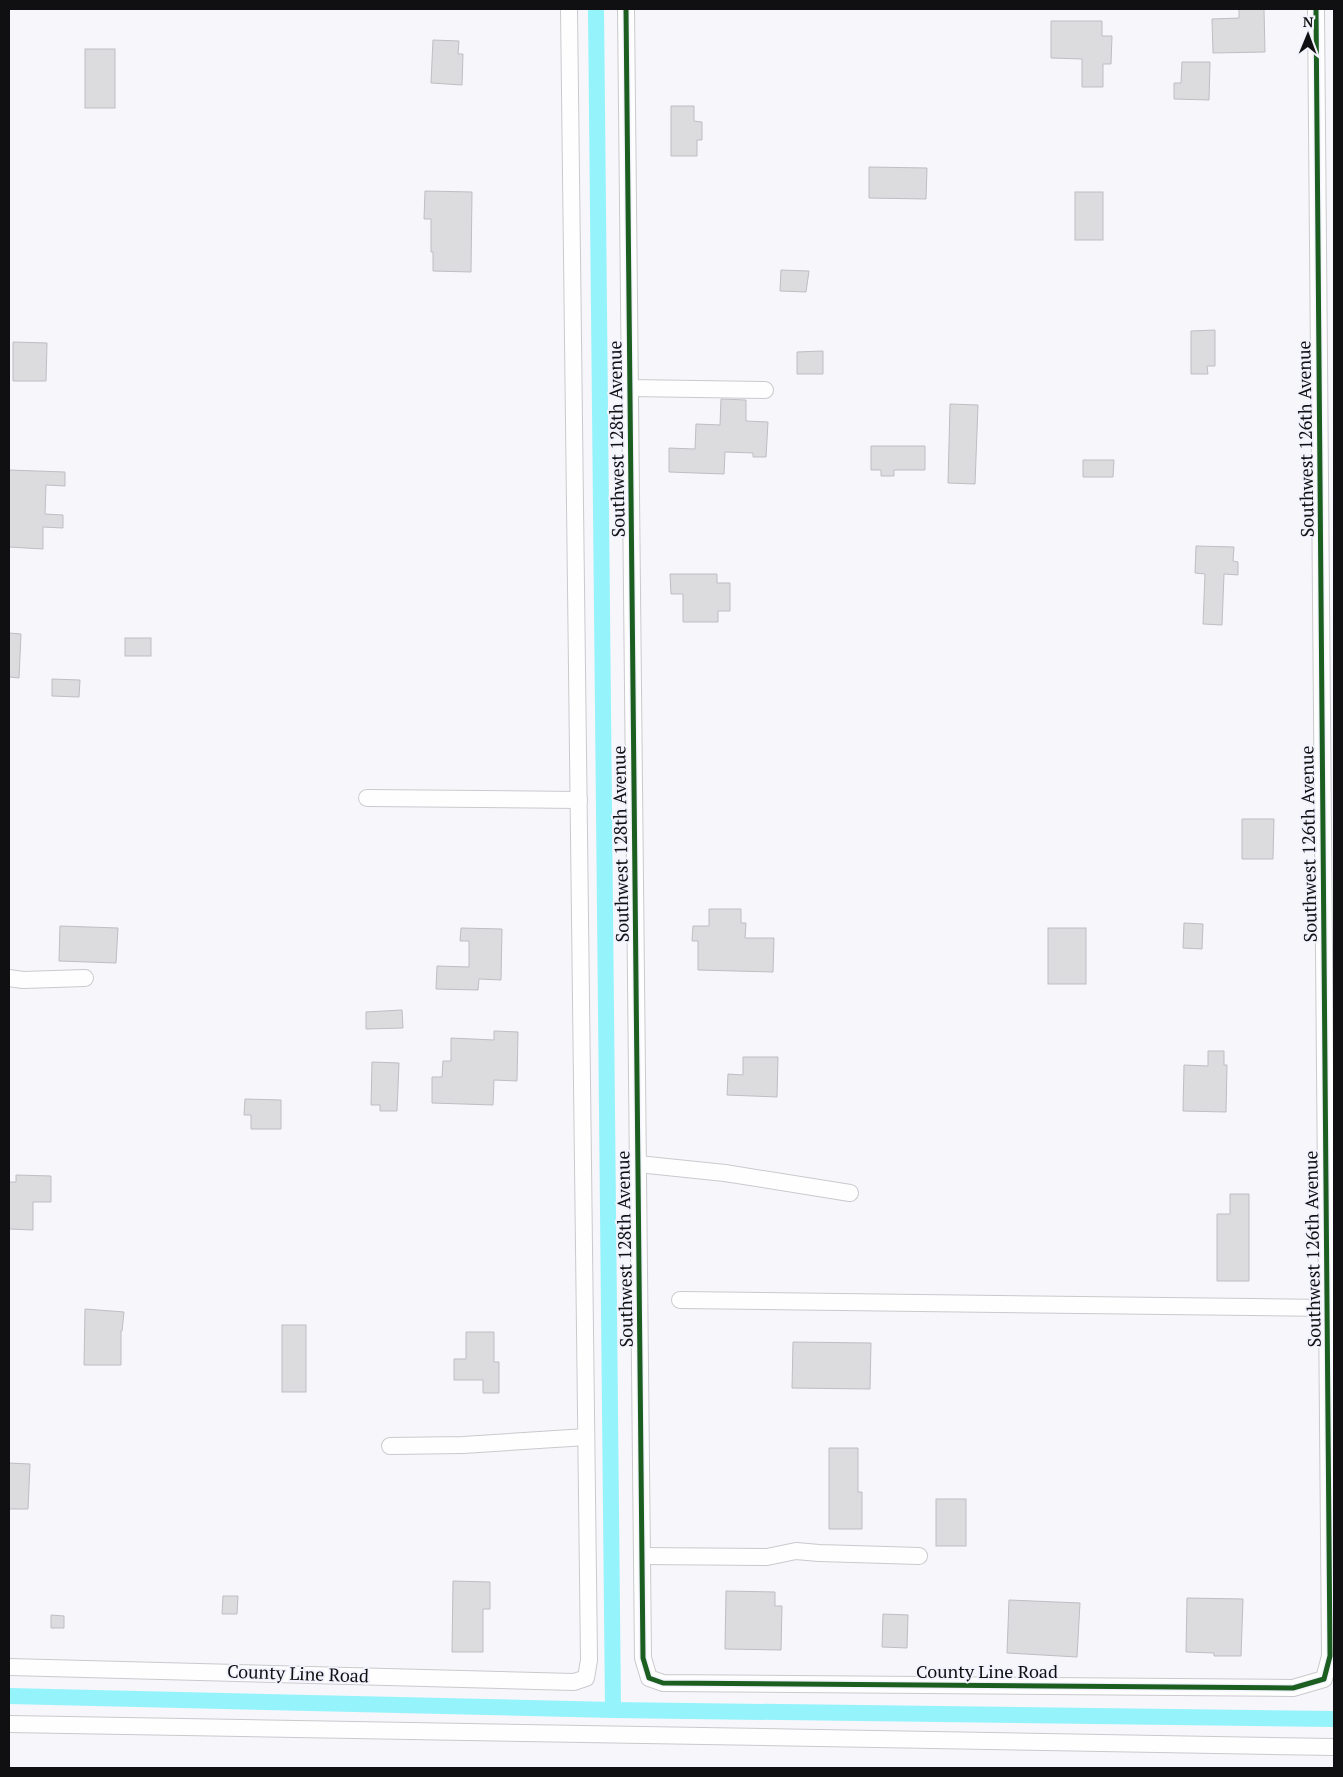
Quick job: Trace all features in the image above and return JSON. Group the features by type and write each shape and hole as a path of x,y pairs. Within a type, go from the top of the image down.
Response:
{"street":[{"path":"390,1446 463,1445 586,1438 569,9"},
{"name":"Southwest 128th Avenue","path":"626,9 643,1658 649,1678"},
{"name":"Southwest 126th Avenue","path":"1316,9 1330,1656 1324,1679"},
{"path":"630,388 765,390"},
{"path":"367,798 579,800"},
{"path":"9,978 24,980 85,978"},
{"path":"638,1164 725,1173 850,1193"},
{"path":"680,1300 1327,1308"},
{"name":"County Line Road","path":"9,1667 574,1682 586,1678 589,1660 586,1438"},
{"path":"642,1556 767,1558 796,1551 919,1556"},
{"name":"County Line Road","path":"649,1678 663,1683 1284,1688 1293,1688 1324,1679"},
{"path":"9,1724 1334,1747"}],"building":[{"path":"1239,9 1264,9 1265,52 1213,53 1212,19 1239,18"},
{"path":"1051,21 1102,21 1102,36 1112,36 1111,64 1103,64 1103,87 1082,87 1082,59 1051,58"},
{"path":"433,40 459,41 458,54 463,54 462,85 431,83"},
{"path":"85,49 115,49 115,108 85,108"},
{"path":"1182,62 1210,62 1209,100 1174,99 1174,83 1181,83"},
{"path":"671,106 694,106 694,121 702,122 702,140 697,140 697,156 671,156"},
{"path":"869,167 927,168 926,199 869,198"},
{"path":"425,191 472,192 471,272 433,271 431,219 424,219"},
{"path":"1075,192 1103,192 1103,240 1075,240"},
{"path":"781,270 809,271 806,292 780,291"},
{"path":"1215,330 1215,366 1207,366 1208,374 1191,374 1191,331"},
{"path":"13,342 47,343 46,381 13,381"},
{"path":"823,351 823,374 797,374 797,352"},
{"path":"721,399 746,400 746,421 768,422 766,457 753,457 753,453 725,452 724,474 669,472 669,448 695,449 696,424 720,425"},
{"path":"950,404 978,405 975,484 948,483"},
{"path":"871,446 925,446 925,470 894,470 894,476 881,476 881,470 871,470"},
{"path":"1083,460 1114,460 1113,477 1083,477"},
{"path":"9,470 65,472 65,486 46,485 45,514 63,515 63,528 43,527 43,549 9,547"},
{"path":"1196,546 1234,547 1233,561 1238,562 1238,575 1224,574 1222,625 1203,624 1205,574 1195,573"},
{"path":"670,574 717,574 717,583 730,583 730,611 718,611 718,622 683,622 683,594 671,594"},
{"path":"9,633 21,634 19,678 9,677"},
{"path":"125,638 151,638 151,656 125,656"},
{"path":"52,679 80,680 79,697 52,696"},
{"path":"1242,819 1274,819 1273,859 1242,859"},
{"path":"709,909 741,909 741,923 746,923 745,938 774,938 773,972 698,970 698,941 692,941 693,926 709,926"},
{"path":"1184,923 1203,924 1202,949 1183,948"},
{"path":"60,926 118,928 116,963 59,961"},
{"path":"461,928 502,929 501,980 479,979 478,990 436,989 437,966 469,967 469,941 460,941"},
{"path":"1048,928 1086,928 1086,984 1048,984"},
{"path":"402,1010 403,1028 366,1029 366,1012"},
{"path":"494,1031 518,1032 517,1081 494,1080 493,1105 432,1103 432,1077 442,1077 443,1061 451,1061 451,1038 494,1040"},
{"path":"1208,1051 1224,1051 1224,1065 1227,1065 1226,1112 1183,1111 1184,1065 1208,1066"},
{"path":"743,1057 778,1057 777,1097 727,1095 728,1074 743,1075"},
{"path":"372,1062 399,1063 397,1111 380,1111 380,1105 371,1105"},
{"path":"245,1099 281,1100 281,1129 251,1129 251,1115 244,1115"},
{"path":"16,1175 51,1176 51,1202 33,1202 33,1230 9,1229 9,1182 16,1182"},
{"path":"1230,1194 1249,1194 1249,1281 1217,1281 1217,1214 1230,1214"},
{"path":"85,1309 124,1312 121,1331 121,1365 84,1365"},
{"path":"282,1325 306,1325 306,1392 282,1392"},
{"path":"466,1332 494,1332 494,1362 499,1362 499,1393 483,1393 483,1380 454,1380 454,1359 466,1359"},
{"path":"793,1342 871,1343 870,1389 792,1388"},
{"path":"829,1448 858,1448 858,1492 862,1492 862,1529 829,1529"},
{"path":"9,1463 30,1464 28,1509 9,1509"},
{"path":"936,1499 966,1499 966,1546 936,1546"},
{"path":"453,1581 490,1582 490,1609 483,1609 483,1652 452,1652"},
{"path":"726,1591 775,1592 775,1606 782,1606 781,1650 725,1649"},
{"path":"223,1596 238,1596 237,1614 222,1614"},
{"path":"1187,1598 1243,1599 1241,1656 1214,1656 1214,1653 1186,1652"},
{"path":"1009,1600 1080,1603 1077,1657 1007,1653"},
{"path":"883,1614 908,1615 907,1648 882,1647"},
{"path":"51,1615 64,1616 64,1628 51,1628"}],"waterway":[{"path":"596,9 613,1710"},
{"path":"9,1696 613,1710 1334,1719"}],"cycle path":[{"path":"626,9 643,1658 649,1678 663,1683 1293,1688 1324,1679 1330,1656 1316,9"}]}
